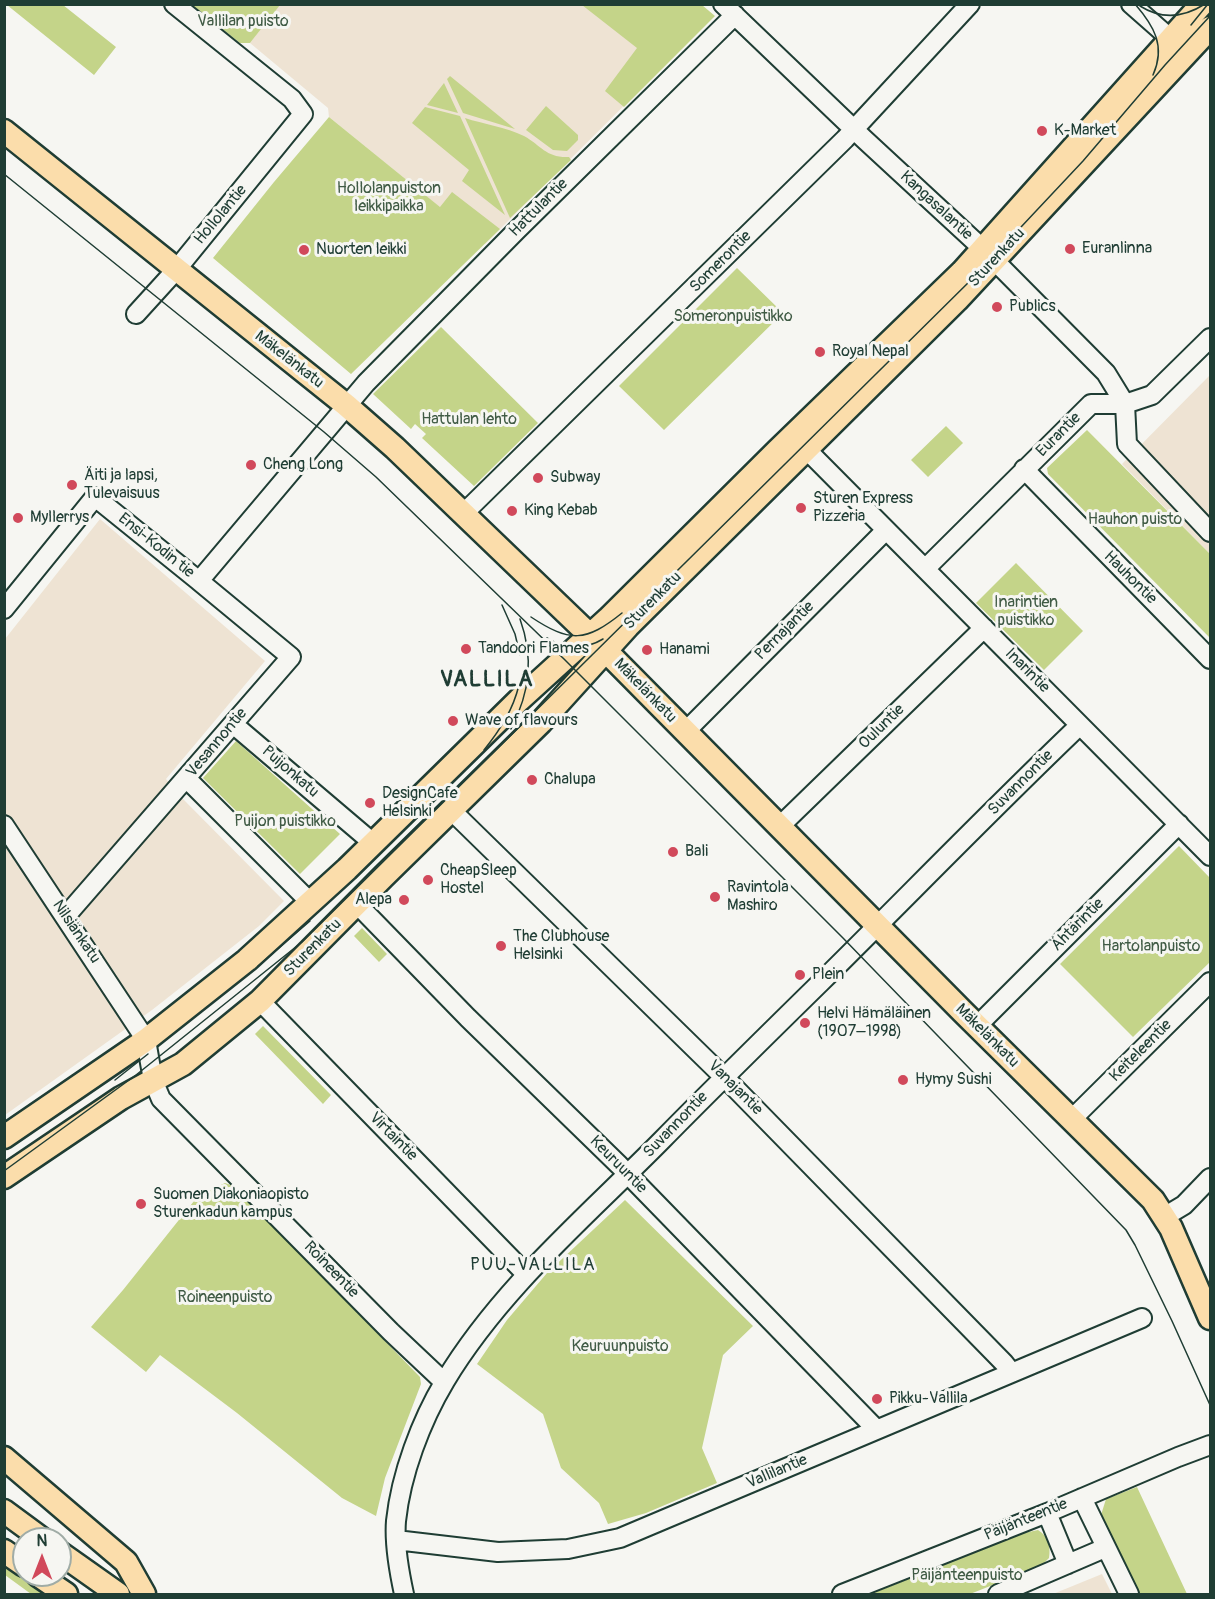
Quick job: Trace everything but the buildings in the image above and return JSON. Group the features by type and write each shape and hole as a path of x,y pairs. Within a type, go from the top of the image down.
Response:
{"main road":[{"name":"Sturenkatu","path":"4,1177 82,1123 183,1064 260,1001 541,722 598,643 799,442 953,280 989,255 1179,46 1202,4"},
{"name":"Sturenkatu","path":"1179,46 1210,28"},
{"name":"Mäkelänkatu","path":"4,131 346,405 465,513 598,643 977,1026 1153,1200 1205,1290 1210,1318"},
{"name":"Sturenkatu","path":"4,1137 146,1040 246,960 311,903 519,700 598,643"},
{"path":"4,1458 126,1562 144,1594"},
{"path":"4,1512 25,1527"},
{"path":"72,1561 118,1594"}],"street":[{"name":"Hollolantie","path":"136,314 176,270 303,114 292,99 174,4"},
{"name":"Somerontie","path":"465,513 854,129 970,4"},
{"path":"1131,4 1179,46"},
{"name":"Kangasalantie","path":"729,10 989,255 1106,373 1125,404 1127,444 1210,532"},
{"name":"Hattulantie","path":"307,452 346,405 729,10"},
{"name":"Eurantie","path":"925,569 1091,404 1125,404 1152,395 1210,338"},
{"name":"Inarintie","path":"799,442 1210,856"},
{"name":"Ensi-Kodin tie","path":"4,609 95,497 199,581 307,452"},
{"name":"Hauhontie","path":"1024,470 1210,659"},
{"name":"Pernajantie","path":"686,732 886,530"},
{"name":"Vesannontie","path":"66,917 291,657 199,581"},
{"name":"Ouluntie","path":"780,826 984,628"},
{"name":"Puijonkatu","path":"233,724 373,843"},
{"name":"Suvannontie","path":"404,1594 396,1540 396,1521 404,1482 422,1424 444,1382 482,1327 526,1274 1080,724"},
{"path":"187,779 311,903"},
{"name":"Vanajantie","path":"452,811 723,1076 1011,1372"},
{"name":"Ähtärintie","path":"977,1026 1179,824"},
{"name":"Nilsiänkatu","path":"5,828 146,1040"},
{"name":"Keuruuntie","path":"357,904 628,1174 876,1429"},
{"name":"Keiteleentie","path":"1071,1120 1210,982"},
{"name":"Virtaintie","path":"260,1001 526,1274"},
{"name":"Roineentie","path":"146,1040 153,1080 161,1099 391,1332 444,1382"},
{"path":"1164,1217 1184,1205 1210,1178"},
{"name":"Vallilantie","path":"396,1540 498,1552 568,1549 620,1538 1142,1318"},
{"name":"Päijänteentie","path":"842,1594 1047,1513 1210,1445"},
{"path":"1082,1498 1129,1594"},
{"path":"1047,1513 1068,1564"},
{"path":"998,1594 1105,1548"}],"shaded area":[{"path":"280,4 645,5 690,40 485,244 329,117 328,108 250,43"},
{"path":"1210,375 1210,554 1122,464"},
{"path":"100,519 265,661 166,779 284,901 259,926 152,1010 5,1115 5,639"},
{"path":"1102,1574 1112,1594 1053,1594"}],"green space":[{"path":"7,5 63,5 116,47 94,75"},
{"name":"Vallilan puisto","path":"192,5 280,5 250,43 240,43"},
{"path":"582,5 702,5 715,16 624,107 605,91 637,48"},
{"path":"450,76 515,129 463,113 447,79"},
{"path":"444,83 458,113 427,105"},
{"path":"546,106 578,135 578,140 567,151 553,150 526,130"},
{"path":"425,107 460,116 505,215 462,181 469,170 412,123"},
{"name":"Hollolanpuiston leikkipaikka","path":"329,117 440,207 452,192 500,229 351,374 213,258"},
{"path":"465,118 517,133 555,156 569,157 571,160 510,218"},
{"name":"Someronpuistikko","path":"737,268 783,313 664,430 619,386"},
{"name":"Hattulan lehto","path":"441,327 538,423 474,486 422,438 426,434 415,424 411,429 373,394"},
{"path":"946,426 963,443 928,477 911,460"},
{"name":"Hauhon puisto","path":"1087,430 1210,554 1210,638 1048,474 1047,468"},
{"name":"Inarintien puistikko","path":"1016,563 1083,631 1044,670 976,603"},
{"name":"Puijon puistikko","path":"236,741 340,834 300,874 203,778"},
{"name":"Hartolanpuisto","path":"1179,846 1210,878 1210,962 1133,1037 1060,964"},
{"path":"362,928 387,954 379,962 354,936"},
{"path":"263,1026 331,1095 323,1104 255,1034"},
{"name":"Roineenpuisto","path":"225,1183 234,1186 420,1377 421,1384 385,1478 376,1516 342,1498 237,1413 160,1355 146,1372 91,1327 198,1196"},
{"name":"Keuruunpuisto","path":"625,1200 753,1326 723,1355 702,1448 717,1483 646,1513 608,1524 599,1503 561,1468 543,1414 477,1364 507,1320 547,1273"},
{"path":"1137,1487 1187,1594 1140,1594 1101,1515 1106,1499"},
{"name":"Päijänteenpuisto","path":"1038,1530 1046,1538 1050,1549 1049,1558 1041,1566 970,1594 871,1594 1024,1533"},
{"path":"4,1563 12,1569 12,1580 5,1575"},
{"path":"21,1587 38,1587 48,1594 31,1594"}],"tram line":[{"path":"1135,4 1148,20 1156,37 1158,55 1153,75"},
{"path":"1140,6 1156,14 1172,16 1189,12 1205,4"},
{"path":"1191,25 1208,4"},
{"path":"4,1171 136,1075 302,942 975,276 1083,161 1210,16"},
{"path":"4,174 324,432 376,477 564,659 843,938 1126,1230 1172,1321 1210,1405"},
{"path":"502,605 515,634 520,655"},
{"path":"531,617 557,631 578,636 598,630 622,613"},
{"path":"511,729 522,702 528,675 527,647 520,619"},
{"path":"547,638 575,647 589,645 603,639"},
{"path":"484,750 505,719 519,685"},
{"path":"258,966 310,921"},
{"path":"115,1080 148,1054"}],"place":[{"name":"K-Market","path":"1042,131"},
{"name":"Euranlinna","path":"1070,249"},
{"name":"Nuorten leikki","path":"304,250"},
{"name":"Publics","path":"997,307"},
{"name":"Royal Nepal","path":"820,352"},
{"name":"Cheng Long","path":"251,465"},
{"name":"Subway","path":"538,478"},
{"name":"Äiti ja lapsi, Tulevaisuus","path":"72,485"},
{"name":"Sturen Express Pizzeria","path":"801,508"},
{"name":"King Kebab","path":"512,511"},
{"name":"Myllerrys","path":"18,518"},
{"name":"Tandoori Flames","path":"466,649"},
{"name":"Hanami","path":"647,650"},
{"name":"Wave of flavours","path":"453,721"},
{"name":"Chalupa","path":"532,780"},
{"name":"DesignCafe Helsinki","path":"370,803"},
{"name":"Bali","path":"673,852"},
{"name":"CheapSleep Hostel","path":"428,880"},
{"name":"Ravintola Mashiro","path":"715,897"},
{"name":"Alepa","path":"404,900"},
{"name":"The Clubhouse Helsinki","path":"501,946"},
{"name":"Plein","path":"800,975"},
{"name":"Helvi Hämäläinen (1907–1998)","path":"805,1023"},
{"name":"Hymy Sushi","path":"903,1080"},
{"name":"Suomen Diakoniaopisto Sturenkadun kampus","path":"141,1204"},
{"name":"Pikku-Vallila","path":"877,1399"}],"district":[{"name":"VALLILA","path":"487,680"},
{"name":"PUU-VALLILA","path":"533,1265"}]}
